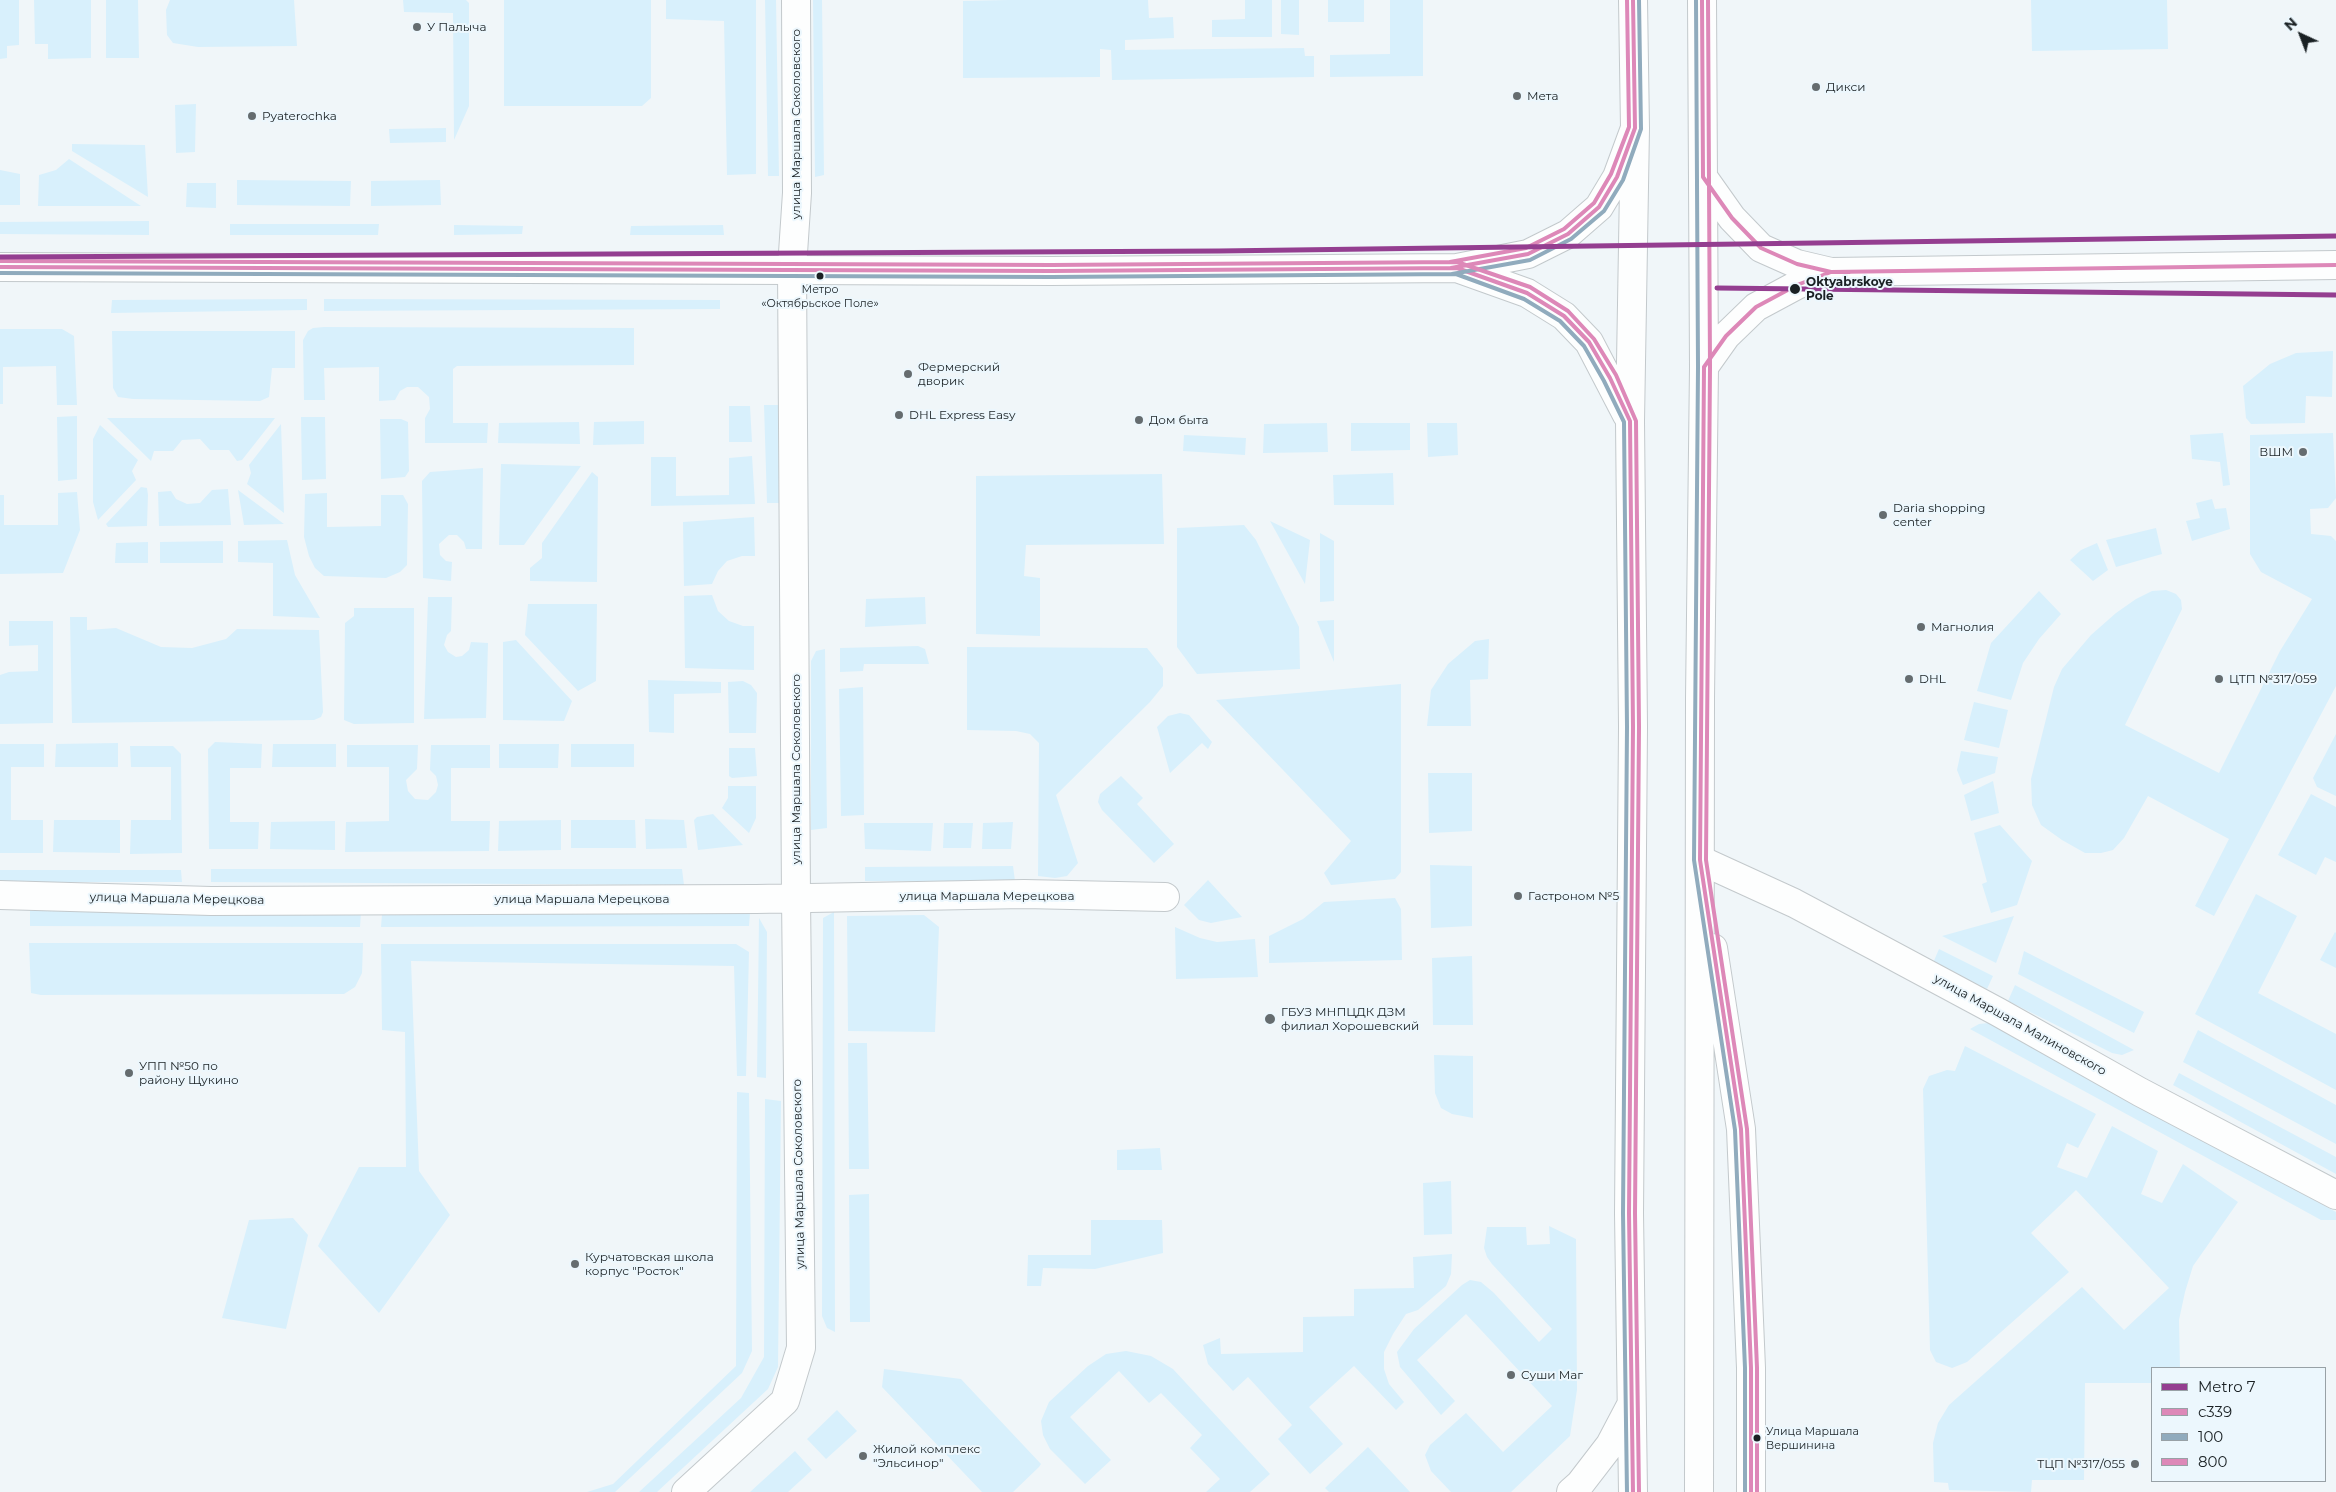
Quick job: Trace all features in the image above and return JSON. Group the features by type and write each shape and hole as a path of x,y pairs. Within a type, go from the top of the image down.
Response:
{"street":[{"name":"улица Маршала Соколовского","path":"686,1492 785,1401 802,1348 796,898 792,268 797,193 796,0"},
{"path":"1633,0 1635,128 1630,421 1632,727 1629,1213 1633,1492"},
{"path":"1699,1492 1700,860 1704,367 1702,0"},
{"path":"0,267 1041,270 1457,268 1528,254 1568,234 1599,207 1618,177 1635,128"},
{"path":"1703,176 1732,218 1761,248 1797,264 1831,272 2336,265"},
{"path":"1457,268 1527,293 1564,316 1589,342 1610,378 1630,421"},
{"path":"1704,367 1726,336 1756,307 1797,285 1831,272"},
{"path":"1700,860 1741,1129 1751,1368 1751,1492"},
{"name":"улица Маршала Малиновского","path":"1700,860 1794,903 1998,1012 2140,1092 2336,1195"},
{"name":"улица Маршала Мерецкова","path":"0,895 211,902 796,898 1024,894 1164,897"},
{"path":"1571,1492 1580,1484 1610,1445 1632,1404"}],"shaded area":[{"path":"0,0 19,0 19,45 7,46 7,58 0,59"},
{"path":"34,0 91,0 91,58 48,59 48,44 35,44"},
{"path":"106,0 138,0 139,58 106,58"},
{"path":"170,0 294,0 297,46 198,47 173,43 167,35 166,10"},
{"path":"403,0 466,0 469,3 469,106 454,140 453,13 404,12"},
{"path":"504,0 651,0 651,98 642,106 504,106"},
{"path":"666,0 756,0 756,174 727,175 724,21 666,19"},
{"path":"765,0 776,0 779,176 768,176"},
{"path":"813,0 822,0 824,175 815,177"},
{"path":"1148,0 1149,18 1173,17 1174,38 1125,40 1125,50 1304,48 1305,56 1314,56 1314,77 1112,80 1111,50 1100,49 1100,77 963,78 963,1"},
{"path":"1245,0 1272,0 1272,37 1212,37 1212,20 1245,19"},
{"path":"1281,0 1299,0 1299,35 1281,34"},
{"path":"1328,0 1364,0 1364,22 1328,22"},
{"path":"1390,0 1423,0 1423,76 1330,77 1330,55 1390,54"},
{"path":"2031,0 2167,0 2168,49 2032,51"},
{"path":"196,104 195,152 176,153 175,105"},
{"path":"446,128 446,142 390,143 389,129"},
{"path":"72,144 145,145 148,197 72,151"},
{"path":"69,159 141,206 38,206 39,175 56,170"},
{"path":"0,170 20,174 20,205 0,205"},
{"path":"237,180 351,181 350,206 237,205"},
{"path":"440,180 441,205 371,206 371,181"},
{"path":"187,183 216,183 216,208 186,207"},
{"path":"149,221 149,235 0,234 0,222"},
{"path":"230,224 379,224 378,235 230,235"},
{"path":"454,225 523,226 522,234 454,235"},
{"path":"723,225 724,235 630,235 631,226"},
{"path":"307,299 307,310 111,313 112,300"},
{"path":"324,299 720,300 720,309 324,311"},
{"path":"313,328 634,328 634,365 457,366 453,369 453,423 488,423 487,443 425,443 425,418 430,409 429,397 418,387 407,387 400,391 395,400 379,401 379,367 324,368 325,400 304,400 303,340 308,331"},
{"path":"0,329 62,329 74,336 77,405 57,405 56,366 3,367 3,404 0,404"},
{"path":"112,331 295,331 295,368 272,368 269,397 260,401 133,399 118,397 113,388"},
{"path":"2333,351 2332,397 2306,396 2305,423 2251,424 2246,418 2243,386 2270,364 2296,353"},
{"path":"764,405 781,405 780,503 767,503"},
{"path":"729,406 750,406 752,442 729,442"},
{"path":"77,416 77,479 58,481 57,417"},
{"path":"301,417 325,417 326,479 302,480"},
{"path":"107,418 275,418 242,460 237,461 229,450 210,450 200,439 182,440 173,451 154,451 151,461"},
{"path":"380,419 401,419 408,422 409,471 405,477 381,479"},
{"path":"644,421 644,444 593,445 594,422"},
{"path":"579,422 580,444 498,443 499,423"},
{"path":"1327,423 1328,452 1263,453 1264,424"},
{"path":"1351,423 1410,423 1410,450 1351,451"},
{"path":"1427,423 1457,423 1458,455 1428,457"},
{"path":"281,424 284,513 247,484 251,473 249,465"},
{"path":"100,425 138,460 132,471 136,480 98,520 93,502 93,439"},
{"path":"2223,433 2230,485 2223,486 2220,462 2192,459 2190,435"},
{"path":"2333,433 2336,498 2328,508 2310,509 2311,534 2331,536 2336,541 2336,686 2214,916 2195,906 2229,839 2148,796 2124,838 2113,850 2101,853 2085,853 2041,825 2032,805 2031,779 2054,687 2062,669 2091,635 2116,613 2136,599 2152,591 2166,590 2176,594 2181,600 2182,609 2125,725 2219,773 2280,651 2312,599 2261,572 2250,554 2250,435"},
{"path":"1184,435 1246,438 1245,455 1183,451"},
{"path":"752,456 755,504 651,506 651,457 676,457 676,496 729,495 729,458"},
{"path":"501,464 581,466 524,545 499,545"},
{"path":"483,468 482,549 466,549 464,542 457,535 449,535 439,544 440,555 446,561 452,562 451,581 423,578 422,481 430,472"},
{"path":"592,472 598,477 597,582 530,581 530,568 542,558 542,543"},
{"path":"1393,473 1394,505 1334,505 1333,475"},
{"path":"1162,474 1164,544 1026,545 1024,576 1040,578 1040,636 976,634 976,476"},
{"path":"141,487 147,488 147,526 108,527 106,524"},
{"path":"228,489 231,525 159,526 158,492 171,491 176,499 187,504 200,503 212,490"},
{"path":"238,490 284,524 244,525"},
{"path":"77,492 80,530 63,573 0,574 0,495 4,495 4,525 58,525 58,493"},
{"path":"327,493 327,527 381,526 381,495 403,495 408,504 407,565 400,572 386,578 324,576 315,568 309,556 304,537 305,494"},
{"path":"2212,499 2215,509 2226,508 2230,529 2192,541 2186,521 2200,518 2196,503"},
{"path":"754,517 755,556 742,556 727,561 718,571 712,584 684,586 683,522"},
{"path":"1270,521 1310,540 1305,584"},
{"path":"1244,525 1256,540 1299,627 1300,669 1197,674 1177,647 1177,528"},
{"path":"2156,528 2162,554 2116,567 2106,540"},
{"path":"1320,533 1334,541 1334,601 1320,602"},
{"path":"287,540 295,575 320,618 273,616 273,563 238,562 238,541"},
{"path":"223,541 223,563 160,563 160,542"},
{"path":"148,542 148,563 115,563 116,543"},
{"path":"2097,543 2108,570 2093,581 2070,560 2081,550"},
{"path":"2039,591 2061,614 2039,639 2023,663 2011,700 1977,691 1991,643"},
{"path":"712,595 718,611 729,621 743,626 754,626 754,670 685,668 684,596"},
{"path":"428,597 452,597 451,631 447,635 444,645 448,652 456,657 462,656 469,650 471,642 488,643 486,718 424,719"},
{"path":"925,597 926,624 865,627 866,599"},
{"path":"528,604 597,604 596,681 578,691 525,635"},
{"path":"354,608 414,608 414,723 354,724 344,720 345,623 354,616"},
{"path":"70,617 87,617 87,630 116,628 161,647 192,648 226,639 237,629 319,630 323,712 321,717 314,720 72,723"},
{"path":"1334,620 1334,662 1317,621"},
{"path":"9,621 53,621 53,723 0,724 0,675 9,672 38,671 38,645 9,646"},
{"path":"1489,639 1488,679 1470,680 1471,726 1427,726 1431,690 1448,664 1475,641"},
{"path":"516,640 572,701 564,721 503,720 503,642"},
{"path":"918,646 925,649 929,664 864,664 863,671 840,672 840,648"},
{"path":"967,647 1147,648 1163,668 1163,686 1150,702 1056,795 1078,863 1067,876 1055,878 1038,876 1039,743 1030,734 1016,731 967,730"},
{"path":"825,649 827,828 811,830 811,661 816,651"},
{"path":"648,680 721,682 721,693 674,694 674,733 649,732"},
{"path":"743,681 751,685 757,693 756,733 729,733 728,682"},
{"path":"1401,684 1401,872 1395,879 1331,885 1324,873 1351,841 1216,700"},
{"path":"863,687 864,815 841,816 839,689"},
{"path":"1974,702 2008,710 1999,748 1964,740"},
{"path":"1180,713 1189,715 1212,742 1208,749 1202,743 1170,773 1157,727 1168,716"},
{"path":"2336,734 2336,796 2317,787 2313,778"},
{"path":"215,742 262,744 261,768 230,768 230,822 259,822 258,849 209,849 208,749"},
{"path":"118,743 118,767 55,767 56,744"},
{"path":"0,744 44,744 44,767 11,767 11,820 43,820 43,853 0,853"},
{"path":"273,744 336,744 336,767 272,767"},
{"path":"499,744 559,744 558,768 499,768"},
{"path":"571,744 634,744 634,767 571,767"},
{"path":"347,745 418,745 417,769 406,780 408,791 415,799 428,800 436,792 438,785 436,776 430,770 431,745 490,745 490,768 451,768 451,821 490,821 489,851 345,852 346,822 389,821 389,767 347,767"},
{"path":"130,746 173,746 181,754 182,853 130,854 131,820 171,820 171,767 131,767"},
{"path":"729,748 755,748 757,776 732,778 729,776"},
{"path":"1961,751 1998,757 1995,773 1963,785 1957,770"},
{"path":"1428,773 1472,773 1472,831 1429,833"},
{"path":"1121,776 1143,798 1137,804 1174,844 1154,863 1102,810 1098,802 1100,794"},
{"path":"1993,781 1999,813 1971,821 1964,795"},
{"path":"728,786 756,786 756,818 749,833 722,808 728,798"},
{"path":"2311,794 2336,807 2336,862 2325,857 2316,875 2278,855"},
{"path":"713,814 743,845 698,850 694,820 697,817"},
{"path":"645,819 684,820 687,848 646,849"},
{"path":"54,820 120,820 120,853 53,852"},
{"path":"561,820 561,850 498,851 499,821"},
{"path":"571,820 635,820 636,848 571,848"},
{"path":"335,821 335,850 270,849 271,822"},
{"path":"1013,822 1011,849 982,849 983,823"},
{"path":"864,823 933,823 931,851 865,849"},
{"path":"944,823 973,823 971,848 943,848"},
{"path":"2000,825 2032,861 2017,905 1991,913 1982,884 1987,882 1974,833"},
{"path":"1430,865 1472,866 1472,926 1431,928"},
{"path":"1013,866 1015,881 865,881 865,867"},
{"path":"211,869 682,869 684,885 211,882"},
{"path":"0,870 181,870 182,882 0,882"},
{"path":"1208,880 1242,917 1211,923 1199,920 1184,905"},
{"path":"2256,894 2297,916 2258,993 2336,1034 2336,1090 2195,1014"},
{"path":"1395,898 1401,909 1402,960 1269,963 1269,936 1303,919 1324,902"},
{"path":"30,911 361,912 360,927 30,926"},
{"path":"834,912 835,1332 827,1328 822,1316 823,918"},
{"path":"750,913 749,926 381,927 382,914"},
{"path":"924,915 939,927 935,1032 848,1031 847,916"},
{"path":"2014,916 1996,963 1942,936"},
{"path":"759,918 767,932 766,1078 757,1077"},
{"path":"1175,927 1200,938 1217,942 1255,939 1258,977 1176,979"},
{"path":"2336,933 2336,968 2320,960"},
{"path":"29,943 363,943 362,973 355,987 344,994 41,995 31,993"},
{"path":"381,944 736,944 749,952 746,1076 737,1076 734,966 411,961 419,1171 450,1215 379,1313 318,1246 359,1167 406,1167 405,1032 382,1030"},
{"path":"1939,949 1993,976 1987,989 1933,963"},
{"path":"2024,951 2144,1012 2134,1033 2018,974"},
{"path":"1472,956 1473,1025 1433,1025 1432,958"},
{"path":"2015,985 2134,1050 2122,1055 2112,1053 2008,1001"},
{"path":"1989,1023 2336,1212 2336,1220 2321,1220 1970,1029 1979,1024"},
{"path":"2198,1030 2336,1105 2336,1144 2183,1062"},
{"path":"848,1043 867,1043 869,1169 849,1169"},
{"path":"1965,1046 2096,1114 2078,1148 2067,1143 2057,1167 2087,1178 2112,1126 2158,1151 2141,1194 2162,1203 2183,1164 2238,1202 2193,1266 2179,1320 2180,1367 2151,1367 2151,1383 2085,1383 2084,1480 2032,1480 2031,1492 1949,1490 1948,1483 1934,1482 1933,1443 1938,1423 1949,1405 2082,1287 2124,1330 2169,1288 2076,1190 2031,1233 2069,1272 1967,1362 1952,1368 1936,1362 1930,1350 1923,1089 1929,1076 1947,1070 1955,1071"},
{"path":"1434,1055 1473,1056 1473,1118 1452,1114 1441,1108 1435,1093"},
{"path":"2179,1073 2336,1157 2336,1174 2173,1085"},
{"path":"737,1092 749,1093 752,1351 742,1373 615,1492 587,1492 613,1484 736,1366"},
{"path":"765,1099 781,1101 778,1367 768,1389 657,1492 639,1492 741,1398 764,1357"},
{"path":"1160,1148 1162,1170 1117,1170 1117,1150"},
{"path":"1451,1181 1452,1234 1424,1235 1423,1183"},
{"path":"869,1194 870,1322 850,1322 849,1195"},
{"path":"293,1218 308,1235 286,1329 222,1318 249,1220"},
{"path":"1091,1220 1162,1220 1163,1253 1095,1269 1043,1268 1041,1286 1027,1286 1028,1255 1091,1255"},
{"path":"1549,1226 1576,1239 1577,1390 1570,1436 1511,1492 1451,1492 1431,1471 1425,1455 1430,1445 1466,1413 1503,1452 1552,1406 1466,1314 1417,1360 1455,1401 1441,1415 1400,1367 1397,1352 1414,1329 1462,1285 1470,1280 1481,1282 1494,1293 1539,1342 1552,1329 1492,1264 1484,1248 1487,1227 1526,1227 1527,1245 1550,1244"},
{"path":"1452,1254 1451,1274 1446,1286 1418,1310 1406,1314 1384,1352 1384,1369 1389,1384 1404,1402 1396,1410 1354,1366 1309,1407 1343,1444 1310,1474 1278,1439 1292,1425 1248,1377 1233,1391 1208,1364 1203,1345 1220,1338 1221,1354 1303,1352 1303,1317 1354,1316 1354,1289 1414,1288 1413,1257"},
{"path":"1126,1351 1151,1356 1173,1369 1270,1474 1250,1492 1206,1492 1220,1479 1190,1448 1202,1435 1161,1393 1149,1403 1119,1371 1070,1417 1111,1460 1085,1484 1050,1449 1043,1435 1041,1421 1049,1402 1088,1366 1106,1354"},
{"path":"884,1369 961,1379 1041,1464 1013,1492 982,1492 882,1387"},
{"path":"837,1410 857,1431 826,1459 807,1439"},
{"path":"1368,1447 1410,1492 1329,1492 1325,1488"},
{"path":"795,1451 812,1470 788,1492 750,1492"}],"metro line":[{"name":"7","path":"0,257 1219,251 2336,236"},
{"name":"7","path":"1717,288 2336,295"}],"transit line":[{"name":"800","path":"1450,262 1526,248 1564,229 1594,203 1611,174 1629,127 1627,0"},
{"name":"с339","path":"1451,268 1528,254 1568,234 1599,207 1617,177 1635,128 1633,0"},
{"name":"100","path":"1452,274 1530,260 1571,239 1604,211 1623,180 1641,129 1639,0"},
{"name":"100","path":"1696,0 1698,367 1694,860 1735,1130 1745,1368 1745,1492"},
{"name":"с339","path":"1702,0 1703,177 1732,218 1761,248 1797,264 1831,272 1850,272"},
{"name":"800","path":"1708,0 1710,367 1706,860 1747,1129 1757,1368 1757,1492"},
{"name":"800","path":"0,261 1051,265 1457,262 1530,287 1568,311 1594,339 1616,375 1636,421 1639,727 1635,1213 1639,1492"},
{"name":"с339","path":"1751,1492 1751,1368 1741,1129 1700,860 1704,367 1726,336 1756,307 1797,285 1831,272 2336,265"},
{"name":"с339","path":"0,267 1051,271 1457,268 1527,293 1564,316 1589,342 1610,378 1630,421 1633,727 1629,1213 1633,1492"},
{"name":"100","path":"0,273 1051,277 1456,274 1524,299 1560,321 1584,346 1624,422 1627,727 1623,1213 1627,1492"}],"place":[{"name":"У Палыча","path":"417,27"},
{"name":"Дикси","path":"1816,87"},
{"name":"Мета","path":"1517,96"},
{"name":"Pyaterochka","path":"252,116"},
{"name":"Метро «Октябрьское Поле»","path":"820,276"},
{"name":"Oktyabrskoye Pole","path":"1795,289"},
{"name":"Фермерский дворик","path":"908,374"},
{"name":"DHL Express Easy","path":"899,415"},
{"name":"Дом быта","path":"1139,420"},
{"name":"ВШМ","path":"2303,452"},
{"name":"Daria shopping center","path":"1883,515"},
{"name":"Магнолия","path":"1921,627"},
{"name":"DHL","path":"1909,679"},
{"name":"ЦТП №317/059","path":"2219,679"},
{"name":"Гастроном №5","path":"1518,896"},
{"name":"ГБУЗ МНПЦДК ДЗМ филиал Хорошевский","path":"1270,1019"},
{"name":"УПП №50 по району Щукино","path":"129,1073"},
{"name":"Курчатовская школа корпус \"Росток\"","path":"575,1264"},
{"name":"Cуши Маг","path":"1511,1375"},
{"name":"Улица Маршала Вершинина","path":"1757,1438"},
{"name":"Жилой комплекс \"Эльсинор\"","path":"863,1456"},
{"name":"ТЦП №317/055","path":"2135,1464"}]}
